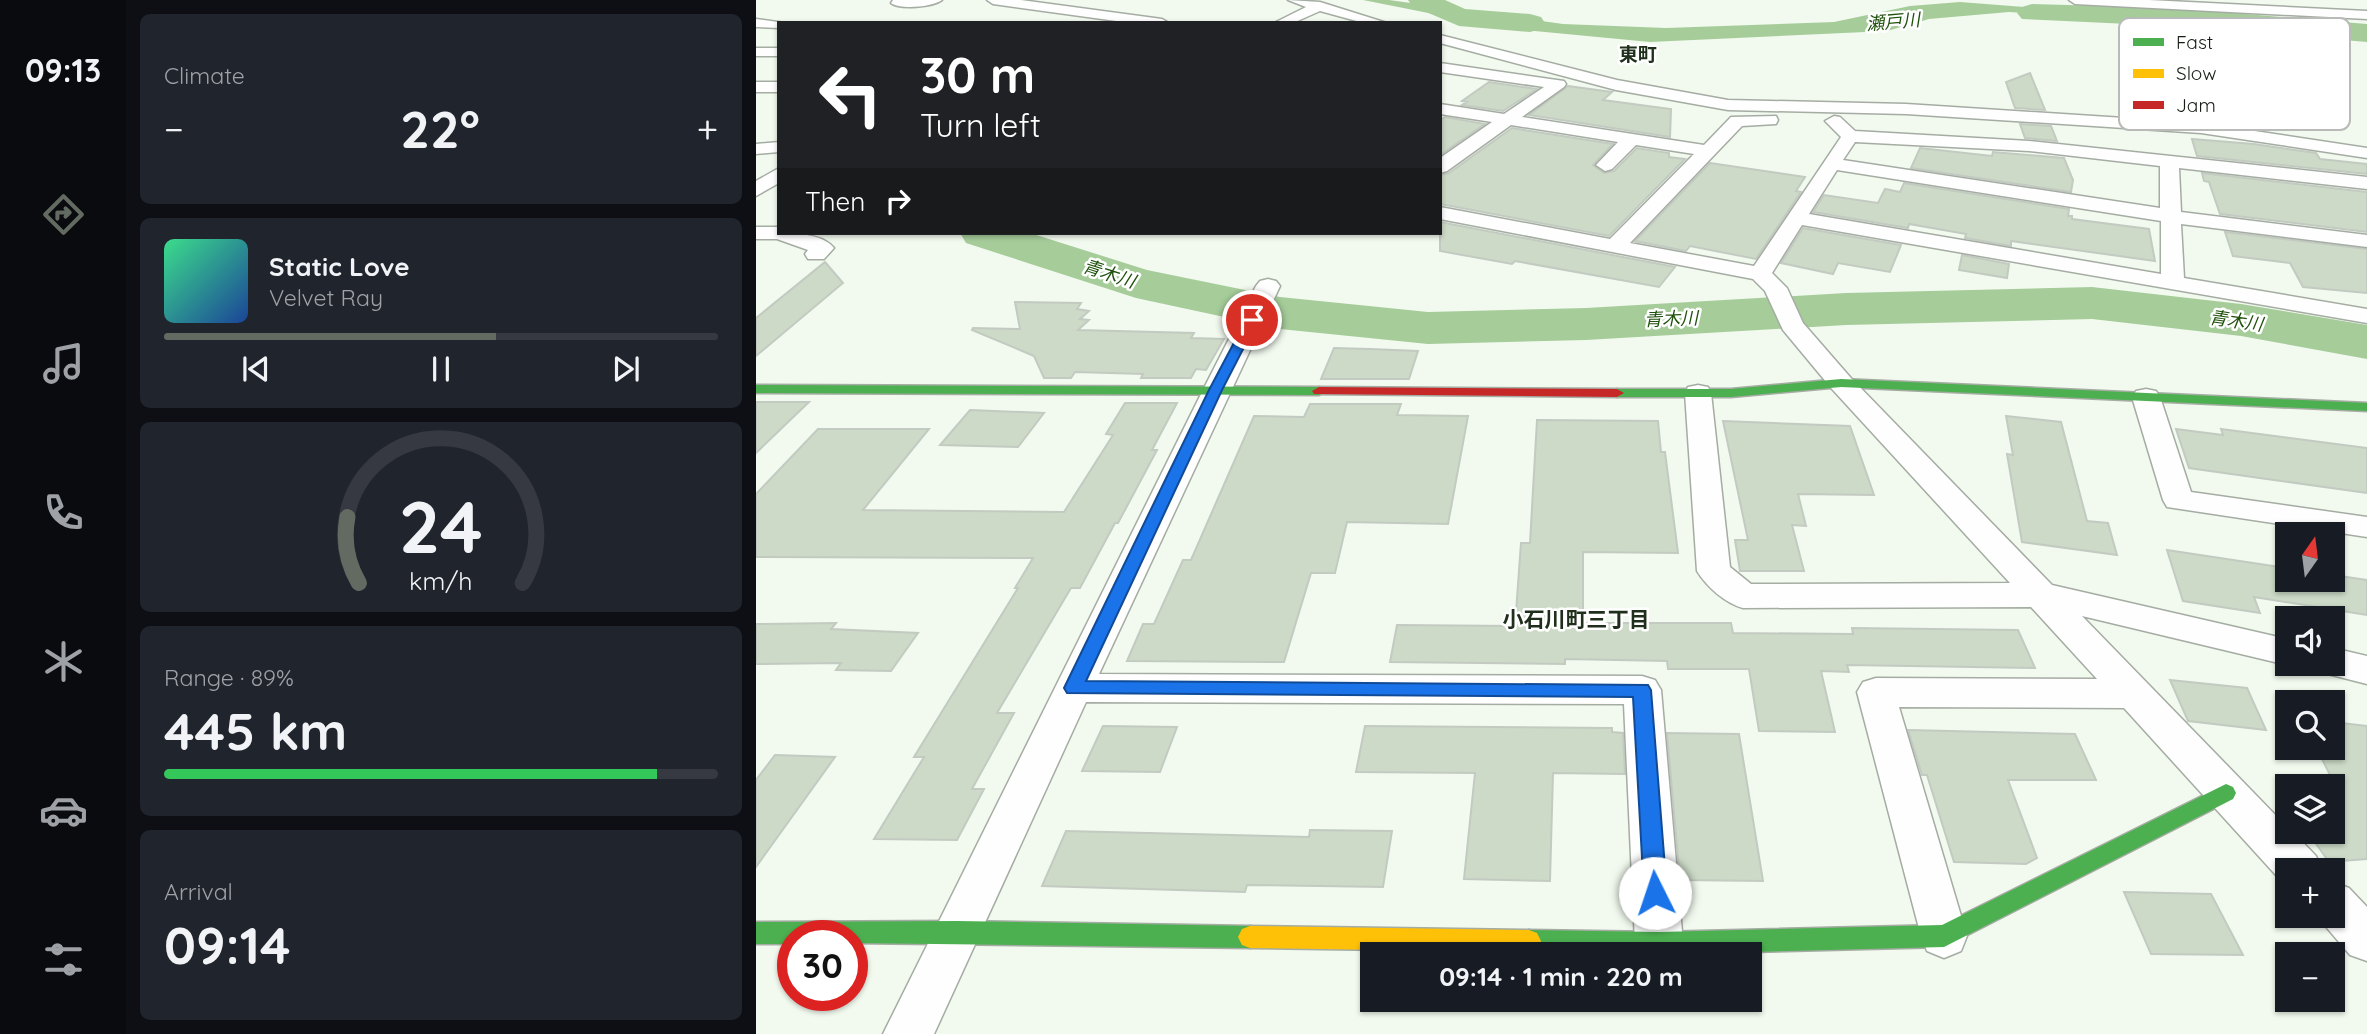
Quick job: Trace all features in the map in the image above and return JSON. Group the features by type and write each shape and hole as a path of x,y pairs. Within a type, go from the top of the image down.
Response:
{"street":[{"path":"896,5 936,0"},
{"path":"993,0 1147,21"},
{"path":"1294,0 1373,21"},
{"path":"2075,0 2367,15"},
{"path":"1286,21 1320,6"},
{"path":"756,23 777,24"},
{"path":"1442,40 1616,85 1718,103 1906,109 2119,123"},
{"path":"756,52 777,52"},
{"path":"1442,67 1558,84 1442,166"},
{"path":"756,87 777,87"},
{"path":"1718,103 1745,120"},
{"path":"1442,109 1707,151"},
{"path":"1615,246 1737,121 1745,120 1832,118 1850,136 2029,146 2367,183"},
{"path":"2214,130 2367,153"},
{"path":"1767,281 1796,218 1850,136"},
{"path":"1605,165 1632,139"},
{"path":"756,149 777,147"},
{"path":"2169,162 2173,283"},
{"path":"1832,164 2169,216 2367,242"},
{"path":"756,190 777,175"},
{"path":"1442,213 1615,246 1767,281 1792,325 1841,383 2289,858"},
{"path":"1796,218 2367,316"},
{"path":"756,233 777,233"},
{"path":"785,235 823,247 816,254"},
{"path":"908,1034 1268,286"},
{"path":"756,389 1731,393 1841,383 2367,407"},
{"path":"1698,393 1714,571 1743,596 2044,596 2275,649"},
{"path":"2147,397 2178,500 2367,527"},
{"path":"2345,665 2367,670"},
{"path":"1073,688 1642,690 1659,942"},
{"path":"1944,936 1876,692 2135,694"},
{"path":"1700,942 1944,936 2227,793"},
{"path":"2345,916 2367,939"},
{"path":"756,933 957,932 1595,942"}],"water":[{"path":"1363,0 1389,0 1563,24 1666,28 1834,22 1910,6 1960,2 2183,18 2119,19 2009,12 1929,19 1887,31 1650,42 1504,28"},
{"path":"2350,27 2367,28 2367,40 2350,38"}],"building":[{"path":"2030,73 2045,110 2015,108 2006,82"},
{"path":"1489,82 1537,89 1503,111 1462,105 1467,102 1462,101"},
{"path":"1568,86 1612,92 1603,100 1671,109 1670,137 1529,115"},
{"path":"1445,117 1485,124 1442,154 1442,119"},
{"path":"2020,124 2051,126 2057,141 2025,138"},
{"path":"1512,128 1613,144 1593,165 1604,173 1614,171 1637,148 1669,153 1669,157 1685,159 1609,236 1442,204 1442,175 1449,173"},
{"path":"2192,139 2316,153 2320,159 2367,164 2367,174 2197,156"},
{"path":"1920,148 1992,156 1993,152 2064,158 2073,180 2071,192 1911,168"},
{"path":"1710,163 1805,177 1796,191 1801,192 1756,259 1690,246 1686,251 1635,241"},
{"path":"2202,173 2367,192 2367,232 2220,214 2209,182 2204,181"},
{"path":"1904,183 2069,209 2068,216 2072,216 2072,219 2149,229 2155,261 2011,241 2011,246 1965,238 1966,234 1909,224 1908,228 1813,212 1824,195 1878,203 1885,189 1900,192"},
{"path":"1442,222 1675,267 1659,287 1515,261 1512,264 1440,251"},
{"path":"1803,228 1901,245 1890,272 1838,263 1833,274 1781,263"},
{"path":"2225,232 2367,249 2367,293 2303,287 2290,263 2233,256"},
{"path":"1962,255 2009,264 2007,278 1959,270"},
{"path":"825,262 843,283 756,356 756,318"},
{"path":"1015,302 1081,303 1077,309 1089,311 1080,319 1089,320 1078,330 1194,333 1191,338 1224,339 1206,370 1196,369 1191,378 1141,378 1143,374 1075,372 1071,378 1044,378 1034,356 972,330 1020,329"},
{"path":"1334,348 1418,351 1409,379 1321,379"},
{"path":"756,402 809,402 756,453"},
{"path":"1125,403 1177,403 1152,450 1157,450 1118,523 1115,523 1080,588 1071,588 997,713 1014,713 972,789 984,789 957,840 874,839 924,757 914,757 1018,588 1015,588 1033,558 756,557 756,494 818,429 929,429 863,510 1064,512 1113,435 1106,434"},
{"path":"1310,404 1401,404 1397,415 1468,416 1448,524 1347,522 1335,573 1311,573 1284,662 1127,661 1143,624 1154,624 1183,560 1191,560 1254,416 1304,417"},
{"path":"970,410 1044,413 1018,447 940,445"},
{"path":"2006,416 2061,422 2087,521 2108,523 2117,555 2022,542 2007,454 2013,455"},
{"path":"1537,420 1658,421 1661,452 1665,452 1678,553 1583,552 1583,623 1731,623 1733,633 1853,634 1852,628 2018,630 2035,668 1847,665 1849,672 1821,671 1835,732 1759,731 1749,669 1668,669 1667,661 1565,659 1565,664 1390,662 1397,625 1515,626 1521,543 1530,543"},
{"path":"1723,421 1850,426 1874,495 1798,494 1806,526 1792,525 1804,571 1740,571 1735,540 1748,540"},
{"path":"2176,429 2223,435 2221,429 2367,448 2367,493 2189,468"},
{"path":"2167,550 2275,566 2275,592 2345,592 2345,577 2367,580 2367,615 2345,611 2345,606 2310,606 2254,597 2260,613 2183,601"},
{"path":"836,623 831,629 918,633 891,671 836,670 841,663 756,664 756,624"},
{"path":"2170,680 2247,688 2266,730 2188,721"},
{"path":"2345,723 2367,726 2367,859 2345,861 2345,858 2326,858 2316,844 2345,844 2345,774 2330,774 2322,760 2345,760"},
{"path":"1103,726 1177,727 1160,772 1082,771"},
{"path":"1365,726 1612,728 1612,732 1623,733 1625,774 1553,773 1550,881 1464,879 1475,773 1356,772"},
{"path":"1908,730 2075,734 2096,780 2008,780 2037,858 2026,864 1954,862 1927,775 1922,775"},
{"path":"1667,733 1739,734 1763,881 1680,880"},
{"path":"775,755 835,757 756,867 756,780"},
{"path":"1310,830 1392,831 1383,887 1247,885 1245,892 1042,886 1066,831 1309,837"},
{"path":"2124,892 2211,894 2243,955 2151,954"}],"waterway":[{"name":"瀬戸川","path":"1422,0 1459,17 1530,23"},
{"name":"瀬戸川","path":"2032,13 2184,18"},
{"name":"瀬戸川","path":"2350,32 2367,33"},
{"name":"青木川","path":"989,235 1136,283 1280,313 1428,328 1586,324 1846,309 2092,303 2241,320 2367,342"}],"traffic: fast":[{"path":"1617,393 1731,393 1841,383 2367,407"},
{"path":"756,389 1319,391"},
{"path":"1529,941 1659,943 1944,936 2226,793"},
{"path":"756,933 957,932 1250,937"}],"traffic: slow":[{"path":"1250,937 1529,941"}],"traffic: jam":[{"path":"1319,391 1617,393"}],"district":[{"name":"東町","path":"1638,54"},
{"name":"小石川町三丁目","path":"1576,620"}],"route":[{"path":"1252,320 1073,688 1642,690 1655,893"}]}
